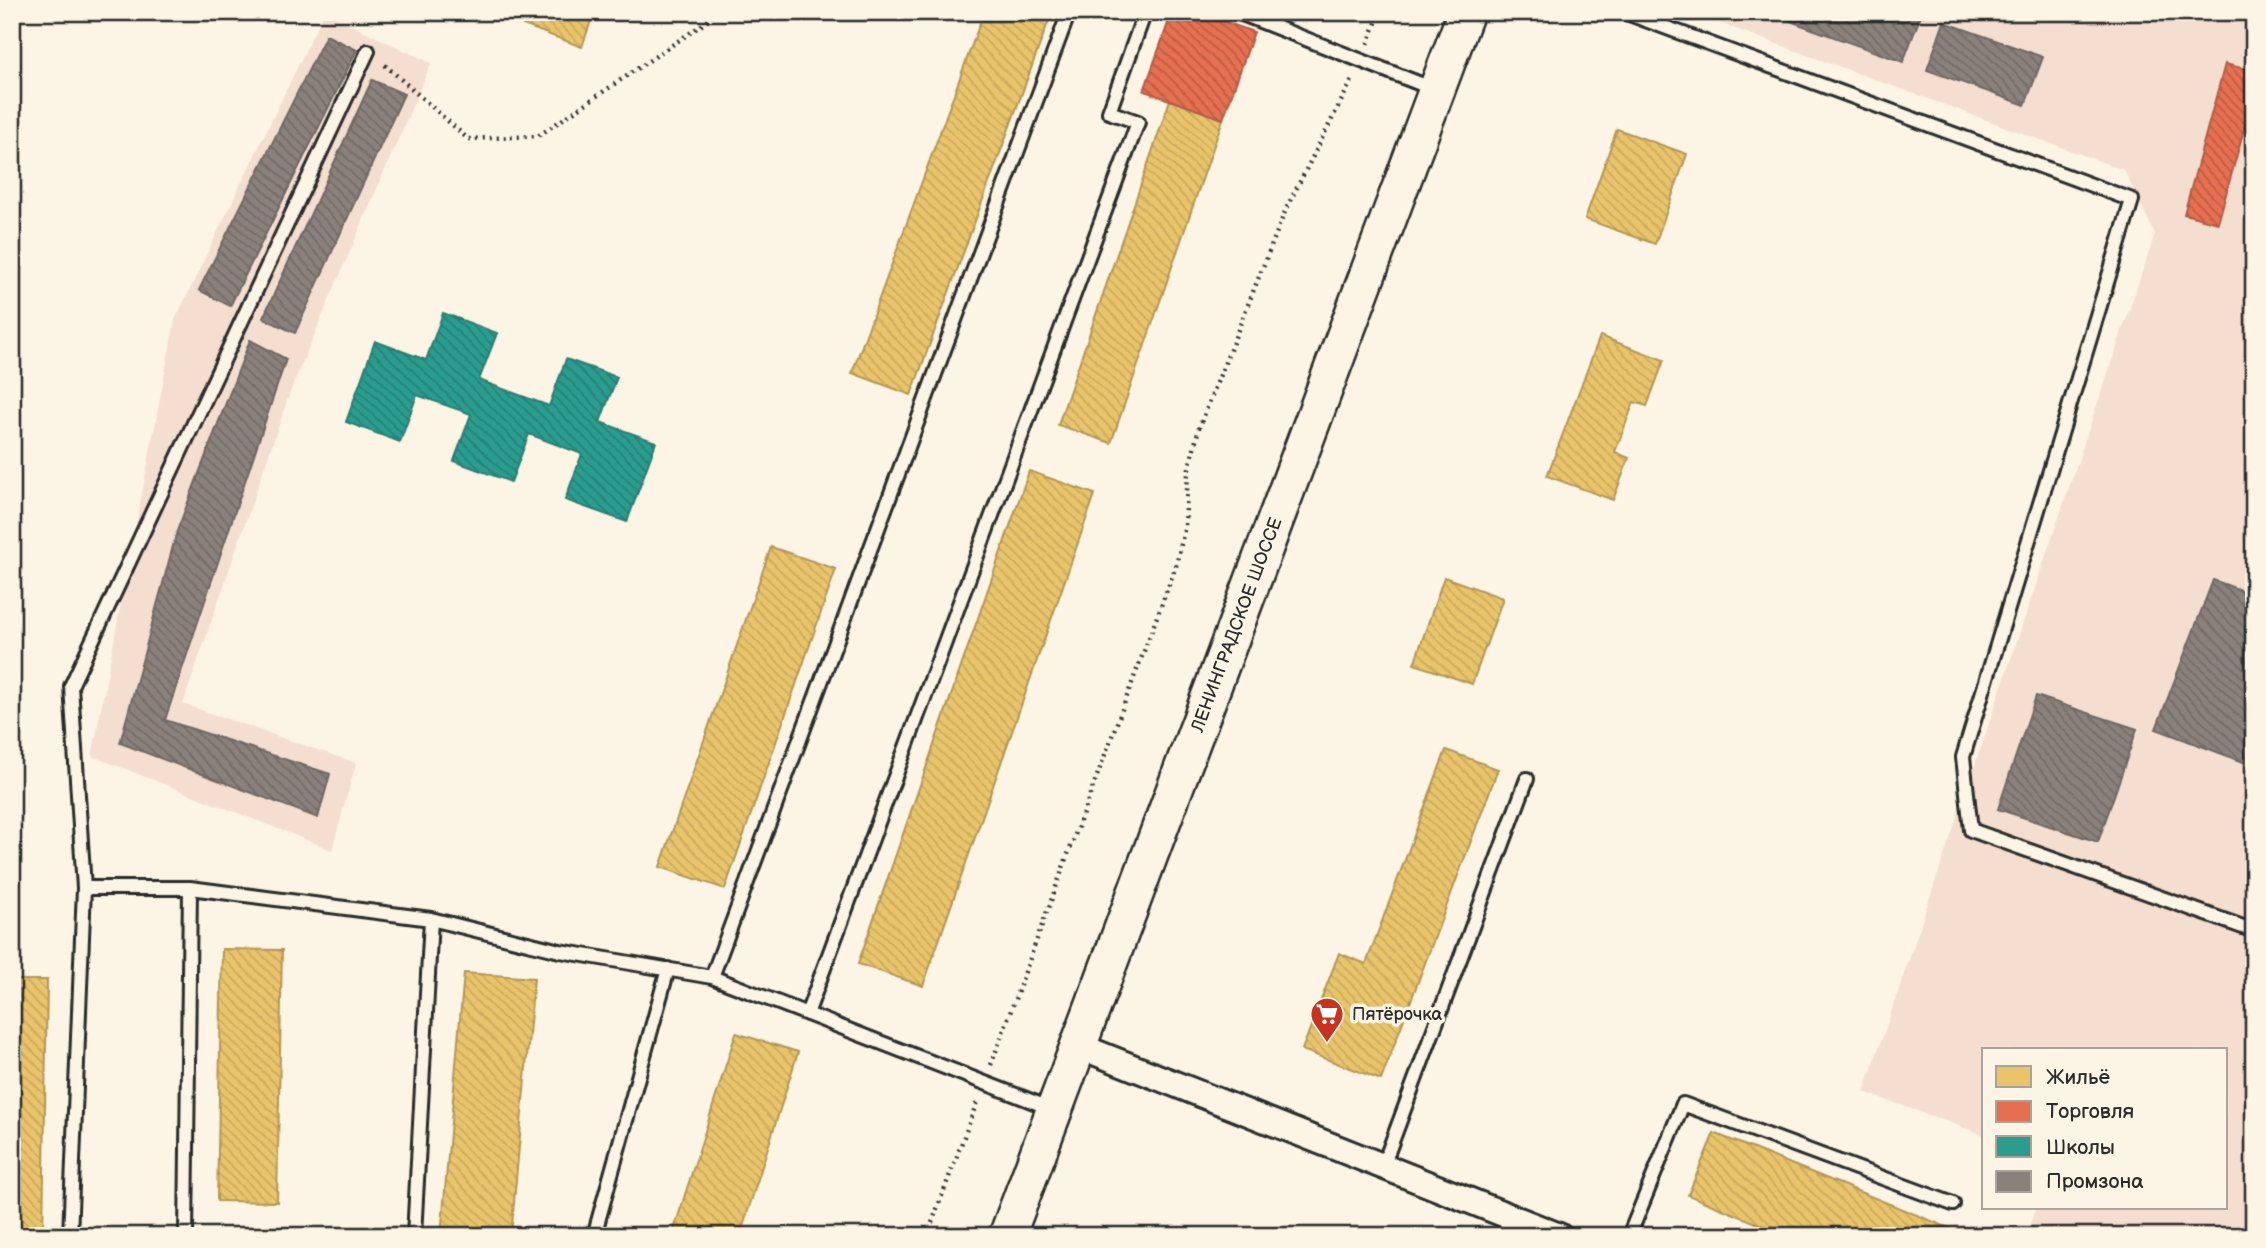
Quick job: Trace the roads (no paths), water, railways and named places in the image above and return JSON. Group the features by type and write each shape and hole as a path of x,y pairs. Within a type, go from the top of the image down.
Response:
{"main road":[{"name":"ЛЕНИНГРАДСКОЕ ШОССЕ","path":"1007,1236 1466,12"}],"street":[{"path":"1079,1045 1559,1236"}],"lane":[{"path":"712,977 1069,12"},
{"path":"807,1014 1138,122 1109,112 1145,12"},
{"path":"1237,12 1437,90"},
{"path":"1625,12 2132,200 1962,757 1971,830 2254,931"},
{"path":"70,1236 84,888 71,686 368,51"},
{"path":"1383,1166 1527,779"},
{"path":"84,888 190,888 431,919 560,951 712,977 1054,1110"},
{"path":"186,1236 190,888"},
{"path":"414,1236 431,919"},
{"path":"594,1236 667,969"},
{"path":"1629,1236 1683,1104 1954,1204"}],"place":[{"name":"Пятёрочка","path":"1327,1044"}]}
